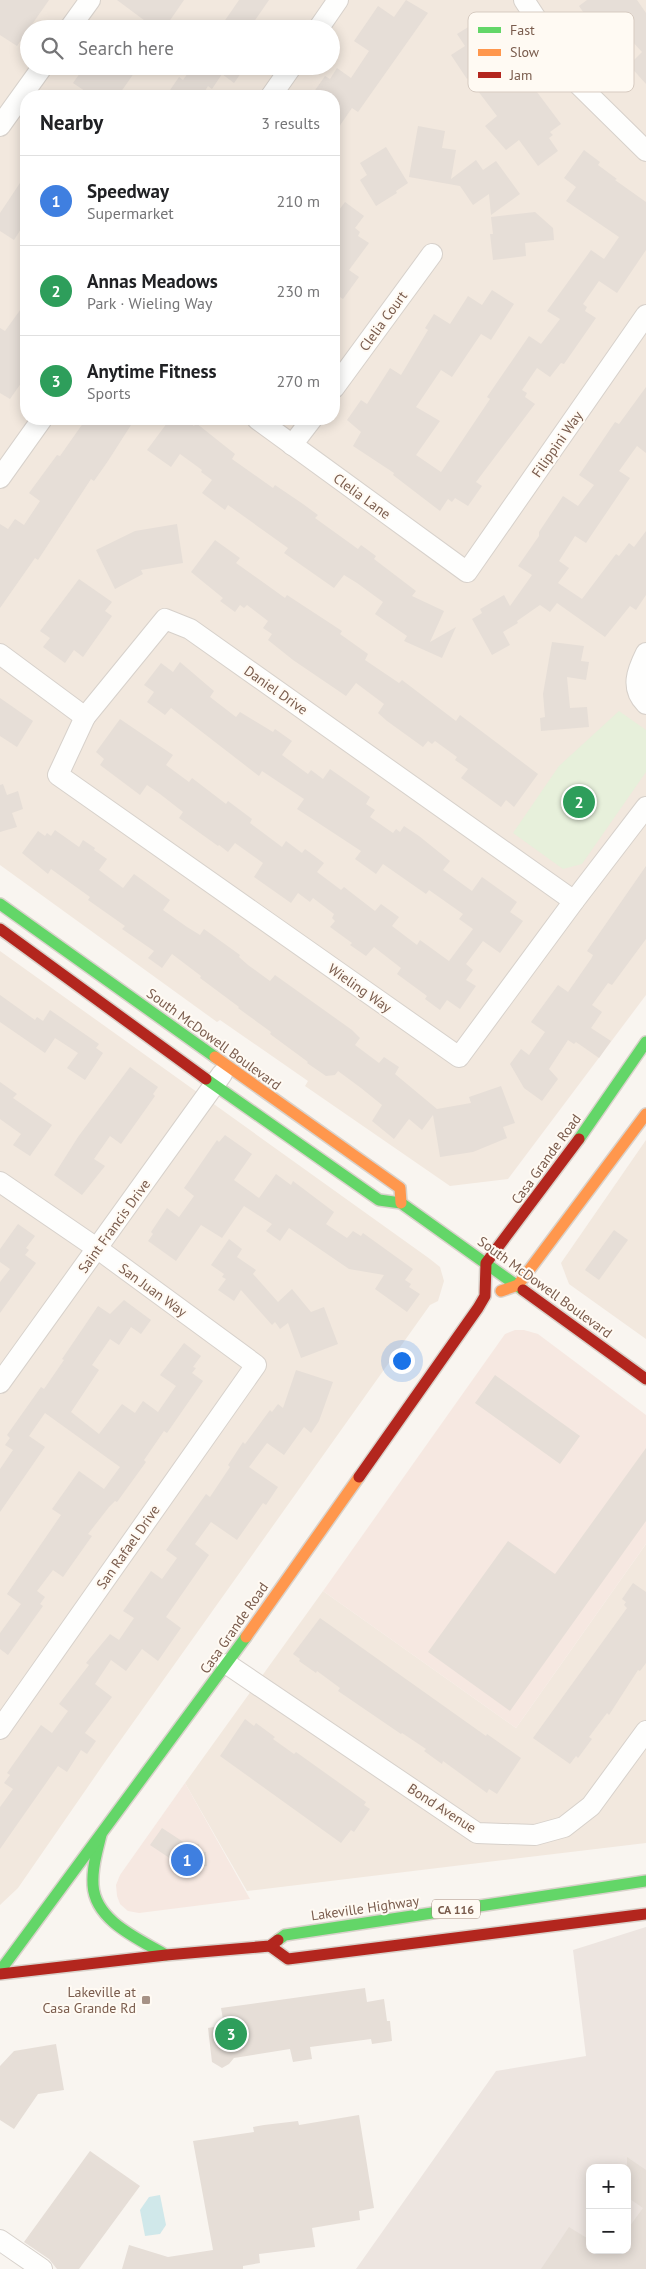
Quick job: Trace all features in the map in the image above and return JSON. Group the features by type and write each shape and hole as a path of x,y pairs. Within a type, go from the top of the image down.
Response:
{"main road":[{"name":"South McDowell Boulevard","path":"0,904 400,1188 401,1203"},
{"name":"South McDowell Boulevard","path":"0,929 215,1085 379,1200 401,1203 486,1262 541,1305 646,1379"},
{"name":"Casa Grande Road","path":"486,1262 567,1157 646,1042"},
{"path":"486,1262 485,1296 518,1286 646,1114"},
{"name":"Casa Grande Road","path":"0,1972 227,1664 485,1296"},
{"path":"101,1835 93,1869 93,1892 100,1908 109,1918 166,1955"},
{"name":"Lakeville Highway","path":"0,1972 270,1946 284,1935 646,1881"},
{"name":"CA 116","path":"270,1946 288,1959 547,1928 646,1914"}],"street":[{"path":"76,20 90,0"},
{"path":"324,20 338,0"},
{"path":"524,0 532,12"},
{"path":"26,90 37,75"},
{"path":"274,90 285,75"},
{"path":"586,92 646,151"},
{"path":"0,126 20,98"},
{"name":"Clelia Court","path":"340,380 432,254"},
{"name":"Filippini Way","path":"467,572 646,315"},
{"path":"0,478 38,425"},
{"name":"Clelia Lane","path":"265,425 467,572"},
{"path":"292,445 307,425"},
{"name":"Daniel Drive","path":"85,717 164,619 190,629 574,901"},
{"path":"646,653 636,673 640,698 646,704"},
{"path":"0,654 85,717"},
{"name":"Wieling Way","path":"85,717 58,775 459,1057 646,807"},
{"name":"Saint Francis Drive","path":"0,1383 227,1067"},
{"name":"San Juan Way","path":"0,1182 98,1249 256,1365"},
{"name":"San Rafael Drive","path":"0,1729 256,1365"},
{"name":"Bond Avenue","path":"227,1664 476,1833 535,1835 564,1827 591,1806 646,1730"},
{"path":"0,2240 42,2269"}],"shaded area":[{"path":"0,0 646,0 646,995 508,1179 450,1186 305,1086 308,1081 220,1020 217,1022 0,865"},
{"path":"0,951 430,1259 440,1267 444,1281 438,1301 430,1305 105,1762 18,1888 0,1905"},
{"path":"646,1140 646,1339 569,1284 561,1263"},
{"path":"515,1330 524,1330 538,1334 646,1415 646,1544 516,1728 323,1591 505,1334"},
{"path":"646,1544 646,1843 247,1891 185,1783 323,1591 516,1728"},
{"path":"185,1783 250,1899 139,1913 128,1911 120,1904 117,1896 116,1885 120,1875"},
{"path":"646,1927 646,2269 356,2269 496,2071 586,2056 573,1950"}],"green space":[{"path":"619,711 646,730 646,772 582,864 563,869 513,833 559,766"}],"water":[{"path":"160,2195 166,2225 160,2234 145,2236 140,2210 149,2197"}],"building":[{"path":"0,0 49,0 35,20 20,20 20,42 17,46 0,35"},
{"path":"117,0 184,0 170,20 144,20"},
{"path":"239,0 269,0 255,20 225,20"},
{"path":"406,0 428,13 358,112 352,108 340,125 340,90 315,90 325,76 330,79 333,75 340,75 340,70 351,78 369,51 354,41 378,6 394,17"},
{"path":"587,0 637,0 646,13 646,84 634,71 634,60 642,52 634,43 634,12 583,12 579,6"},
{"path":"468,27 467,79 451,55 465,46 457,34"},
{"path":"79,75 133,75 122,90 84,90 73,83"},
{"path":"187,75 221,75 212,89 208,86 206,90 170,90 179,77 183,80"},
{"path":"223,75 240,75 234,83"},
{"path":"479,92 537,92 561,124 550,132 553,135 549,138 558,151 538,166 519,140 506,150 485,126 497,116"},
{"path":"418,126 445,131 442,148 456,150 451,179 476,160 483,170 496,161 520,194 491,215 489,194 473,205 460,186 409,177"},
{"path":"386,147 408,183 396,191 397,193 376,206 360,180 367,175 360,163"},
{"path":"584,150 600,162 598,165 617,179 615,180 646,202 646,250 617,293 599,281 583,304 587,307 585,311 596,318 564,364 561,363 550,377 537,368 522,390 527,393 525,397 535,404 476,482 482,486 468,506 455,498 452,502 448,499 440,511 393,475 394,473 353,446 361,432 347,420 361,400 367,404 390,368 401,375 428,330 425,328 434,314 450,324 468,296 482,305 492,290 514,304 491,340 481,334 452,377 441,370 416,407 440,421 416,455 441,472 490,399 487,397 529,336 541,344 560,319 547,311 591,250 604,259 619,237 566,201 576,187 564,178"},
{"path":"20,183 20,230 14,240 0,231 0,213"},
{"path":"345,202 364,216 355,228 360,232 358,236 369,243 349,270 359,277 343,299 340,297 340,209"},
{"path":"535,212 553,228 554,240 525,243 526,256 493,260 490,234 493,234 491,217"},
{"path":"20,310 20,385 10,399 0,393 0,328 5,331"},
{"path":"646,387 646,453 637,446 619,471 630,478 586,543 575,536 559,561 569,568 558,583 582,599 616,554 619,556 629,543 634,547 646,531 646,595 636,610 630,606 605,637 557,603 550,612 540,605 517,621 518,623 503,632 510,645 492,655 472,619 482,613 480,609 504,595 510,606 532,575 518,566 539,536 539,532 563,496 578,506 594,485 579,475 615,422 619,424"},
{"path":"82,425 131,425 94,481 91,479 38,560 35,558 0,608 0,524 8,529 15,519 24,525 40,501 29,493 57,455 60,456"},
{"path":"166,425 199,425 235,454 232,459 273,488 275,485 303,504 318,515 315,518 358,549 361,545 376,556 374,559 416,591 412,596 444,611 430,642 456,627 442,658 404,641 407,636 375,614 383,602 357,583 344,575 334,588 284,553 288,548 228,505 225,510 202,493 212,480 180,454 171,467 147,450"},
{"path":"177,524 183,563 141,570 143,574 115,589 96,550 135,531"},
{"path":"215,540 240,558 236,563 285,598 287,595 342,631 340,634 368,654 365,660 399,683 402,680 456,721 460,715 538,774 514,807 506,800 501,807 461,778 468,769 455,760 457,757 435,741 432,744 428,741 423,747 387,721 378,713 384,704 356,683 346,696 293,660 268,640 272,634 263,628 268,621 247,605 244,608 240,605 235,612 220,601 223,598 191,572"},
{"path":"79,579 112,602 105,611 112,616 83,657 74,650 65,663 43,647 50,638 40,631"},
{"path":"552,642 584,646 581,661 589,662 586,680 567,677 570,708 587,707 589,727 541,731 540,718 545,717 543,694"},
{"path":"180,662 214,691 210,697 236,717 240,712 273,732 275,729 292,741 282,755 308,774 311,770 323,779 330,769 370,797 366,804 375,810 370,817 393,833 396,829 400,832 404,826 419,836 450,861 443,870 472,891 482,877 517,902 510,912 523,921 500,953 483,941 466,964 473,970 466,980 476,986 460,1009 447,1000 440,1010 425,999 427,996 397,974 401,968 374,947 366,956 350,945 352,943 330,927 335,921 332,918 334,914 313,898 310,902 298,893 291,903 254,877 263,863 235,843 228,852 218,846 179,818 183,812 147,785 140,795 100,765 104,759 96,752 120,719 173,755 166,765 189,782 192,778 226,804 228,801 252,819 250,823 282,847 286,841 302,853 305,849 324,863 317,872 341,890 344,887 375,911 381,904 399,917 392,926 417,945 420,940 449,961 473,929 459,919 463,914 429,890 426,894 383,864 376,874 355,859 361,851 297,809 304,799 262,771 259,776 171,708 165,715 147,702 154,692 144,685 161,663 173,672"},
{"path":"0,698 33,721 17,747 0,736"},
{"path":"3,784 7,795 18,791 23,809 12,813 17,827 0,832 0,785"},
{"path":"55,830 79,847 83,840 95,848 94,850 107,859 99,870 123,888 134,874 170,900 163,910 200,935 204,929 240,955 239,957 248,965 270,981 275,975 352,1030 360,1038 355,1045 379,1063 384,1057 399,1067 395,1074 437,1109 471,1103 469,1097 501,1086 515,1123 503,1127 507,1138 473,1152 440,1157 433,1115 422,1130 409,1119 394,1139 372,1121 382,1105 361,1088 338,1071 335,1075 326,1076 307,1063 270,1034 271,1032 238,1008 172,954 162,968 148,958 154,951 122,929 125,926 88,900 90,897 51,869 48,874 22,853 38,831 45,836 47,833 51,836"},
{"path":"646,866 646,939 612,985 608,983 592,1005 602,1012 591,1028 611,1041 599,1058 576,1042 574,1044 568,1040 549,1069 558,1079 542,1101 524,1088 510,1064 521,1049 529,1055 545,1032 531,1022 558,985 568,992 593,955 587,951"},
{"path":"0,995 35,1020 37,1017 43,1021 50,1010 99,1044 96,1048 103,1053 85,1080 67,1068 78,1053 55,1038 45,1053 0,1022"},
{"path":"130,1067 158,1087 153,1094 155,1096 121,1144 110,1136 94,1159 105,1166 82,1195 54,1175 78,1137"},
{"path":"0,1082 17,1094 13,1098 52,1125 30,1156 13,1145 21,1134 0,1119"},
{"path":"225,1135 252,1154 234,1180 259,1198 276,1174 291,1185 293,1181 334,1212 326,1224 347,1238 353,1231 361,1236 363,1233 413,1269 405,1280 411,1284 409,1287 420,1294 407,1312 375,1289 384,1275 349,1269 289,1228 280,1241 266,1231 272,1224 244,1206 222,1238 201,1225 176,1261 148,1241 153,1234 151,1232 167,1208 179,1217 194,1196 184,1188 217,1140 219,1142"},
{"path":"18,1224 35,1236 26,1248 29,1250 25,1255 36,1263 0,1313 0,1282 10,1269 0,1262 0,1249"},
{"path":"614,1230 628,1240 599,1280 585,1270"},
{"path":"229,1239 242,1249 237,1257 256,1270 253,1274 278,1302 292,1289 311,1312 324,1307 338,1344 301,1358 288,1323 280,1329 275,1322 272,1325 241,1290 234,1301 218,1290 226,1279 222,1277 224,1274 211,1265"},
{"path":"124,1300 151,1320 141,1334 131,1327 119,1345 110,1339 92,1365 99,1370 71,1412 99,1434 122,1404 135,1413 143,1401 158,1412 176,1386 160,1375 184,1343 201,1356 193,1367 196,1368 192,1373 203,1381 167,1433 164,1431 144,1460 146,1462 117,1502 115,1501 109,1507 88,1534 92,1536 63,1577 53,1570 37,1591 45,1597 40,1604 43,1606 8,1655 0,1649 0,1633 21,1604 7,1594 61,1515 52,1509 79,1471 104,1489 120,1467 45,1413 29,1436 45,1447 0,1512 0,1469 13,1450 5,1445 10,1438 7,1435 41,1387 44,1389 98,1306 110,1314"},
{"path":"296,1370 333,1382 319,1421 311,1433 304,1427 284,1455 267,1443 249,1467 278,1487 266,1505 263,1503 237,1540 211,1522 195,1544 209,1555 166,1617 181,1628 158,1661 142,1649 126,1671 111,1660 95,1684 112,1697 85,1733 96,1741 87,1754 81,1750 67,1772 58,1766 0,1849 0,1807 13,1789 4,1783 10,1775 7,1773 41,1725 52,1733 68,1711 59,1704 89,1665 86,1663 110,1634 119,1640 134,1618 123,1611 151,1571 162,1579 177,1558 166,1550 206,1494 210,1497 230,1467 228,1465 243,1442 245,1444 270,1410 272,1412 278,1404 283,1408"},
{"path":"495,1375 580,1436 560,1464 475,1403"},
{"path":"646,1448 646,1521 510,1711 428,1652 508,1541 555,1574"},
{"path":"633,1583 646,1592 646,1663 640,1671 638,1670 609,1715 607,1713 589,1737 592,1739 578,1758 576,1756 570,1764 533,1738 627,1608 624,1605 626,1602 622,1599"},
{"path":"320,1618 486,1736 487,1734 521,1758 497,1794 489,1789 487,1793 443,1761 442,1764 424,1751 426,1749 338,1691 340,1688 317,1671 316,1673 299,1661 300,1659 293,1654"},
{"path":"245,1719 254,1726 256,1723 275,1737 273,1739 294,1754 296,1752 366,1802 364,1805 370,1809 354,1832 351,1830 341,1843 220,1756"},
{"path":"162,1828 188,1845 199,1844 200,1852 206,1852 207,1866 175,1869 174,1861 150,1845"},
{"path":"365,1988 367,2002 384,1999 387,2021 390,2021 392,2041 372,2044 371,2039 310,2047 312,2059 293,2062 290,2049 234,2058 222,2068 212,2062 208,2028 224,2025 221,2008"},
{"path":"56,2044 64,2090 38,2094 14,2129 0,2120 0,2066 14,2051"},
{"path":"359,2115 374,2208 359,2211 360,2220 312,2228 315,2247 259,2254 260,2263 243,2266 243,2269 122,2269 129,2245 168,2257 213,2250 193,2141 254,2132 253,2127 264,2125 298,2121 299,2125"},
{"path":"90,2151 140,2186 79,2269 57,2269 49,2259 24,2242"},
{"path":"627,2157 646,2170 646,2269 541,2269 569,2227 586,2238 586,2254 631,2254 631,2224 643,2208 631,2200 631,2164 627,2164"}],"traffic: fast":[{"path":"0,904 215,1057"},
{"path":"579,1139 646,1042"},
{"path":"206,1079 379,1200 401,1203 523,1290"},
{"path":"0,1971 246,1637"},
{"path":"101,1835 93,1879 96,1898 101,1909 120,1928 166,1955"},
{"path":"278,1940 285,1935 646,1881"}],"traffic: slow":[{"path":"215,1057 400,1188 401,1203"},
{"path":"501,1291 518,1285 646,1114"},
{"path":"246,1637 359,1477"}],"traffic: jam":[{"path":"0,929 206,1079"},
{"path":"359,1477 478,1308 485,1296 486,1263 579,1139"},
{"path":"523,1290 646,1379"},
{"path":"270,1946 288,1959 646,1914"},
{"path":"0,1974 166,1955 270,1946 278,1940"}],"place":[{"name":"Annas Meadows","path":"579,802"},
{"name":"Speedway","path":"187,1860"},
{"name":"Lakeville at Casa Grande Rd","path":"146,2000"},
{"name":"Anytime Fitness","path":"231,2034"}]}
